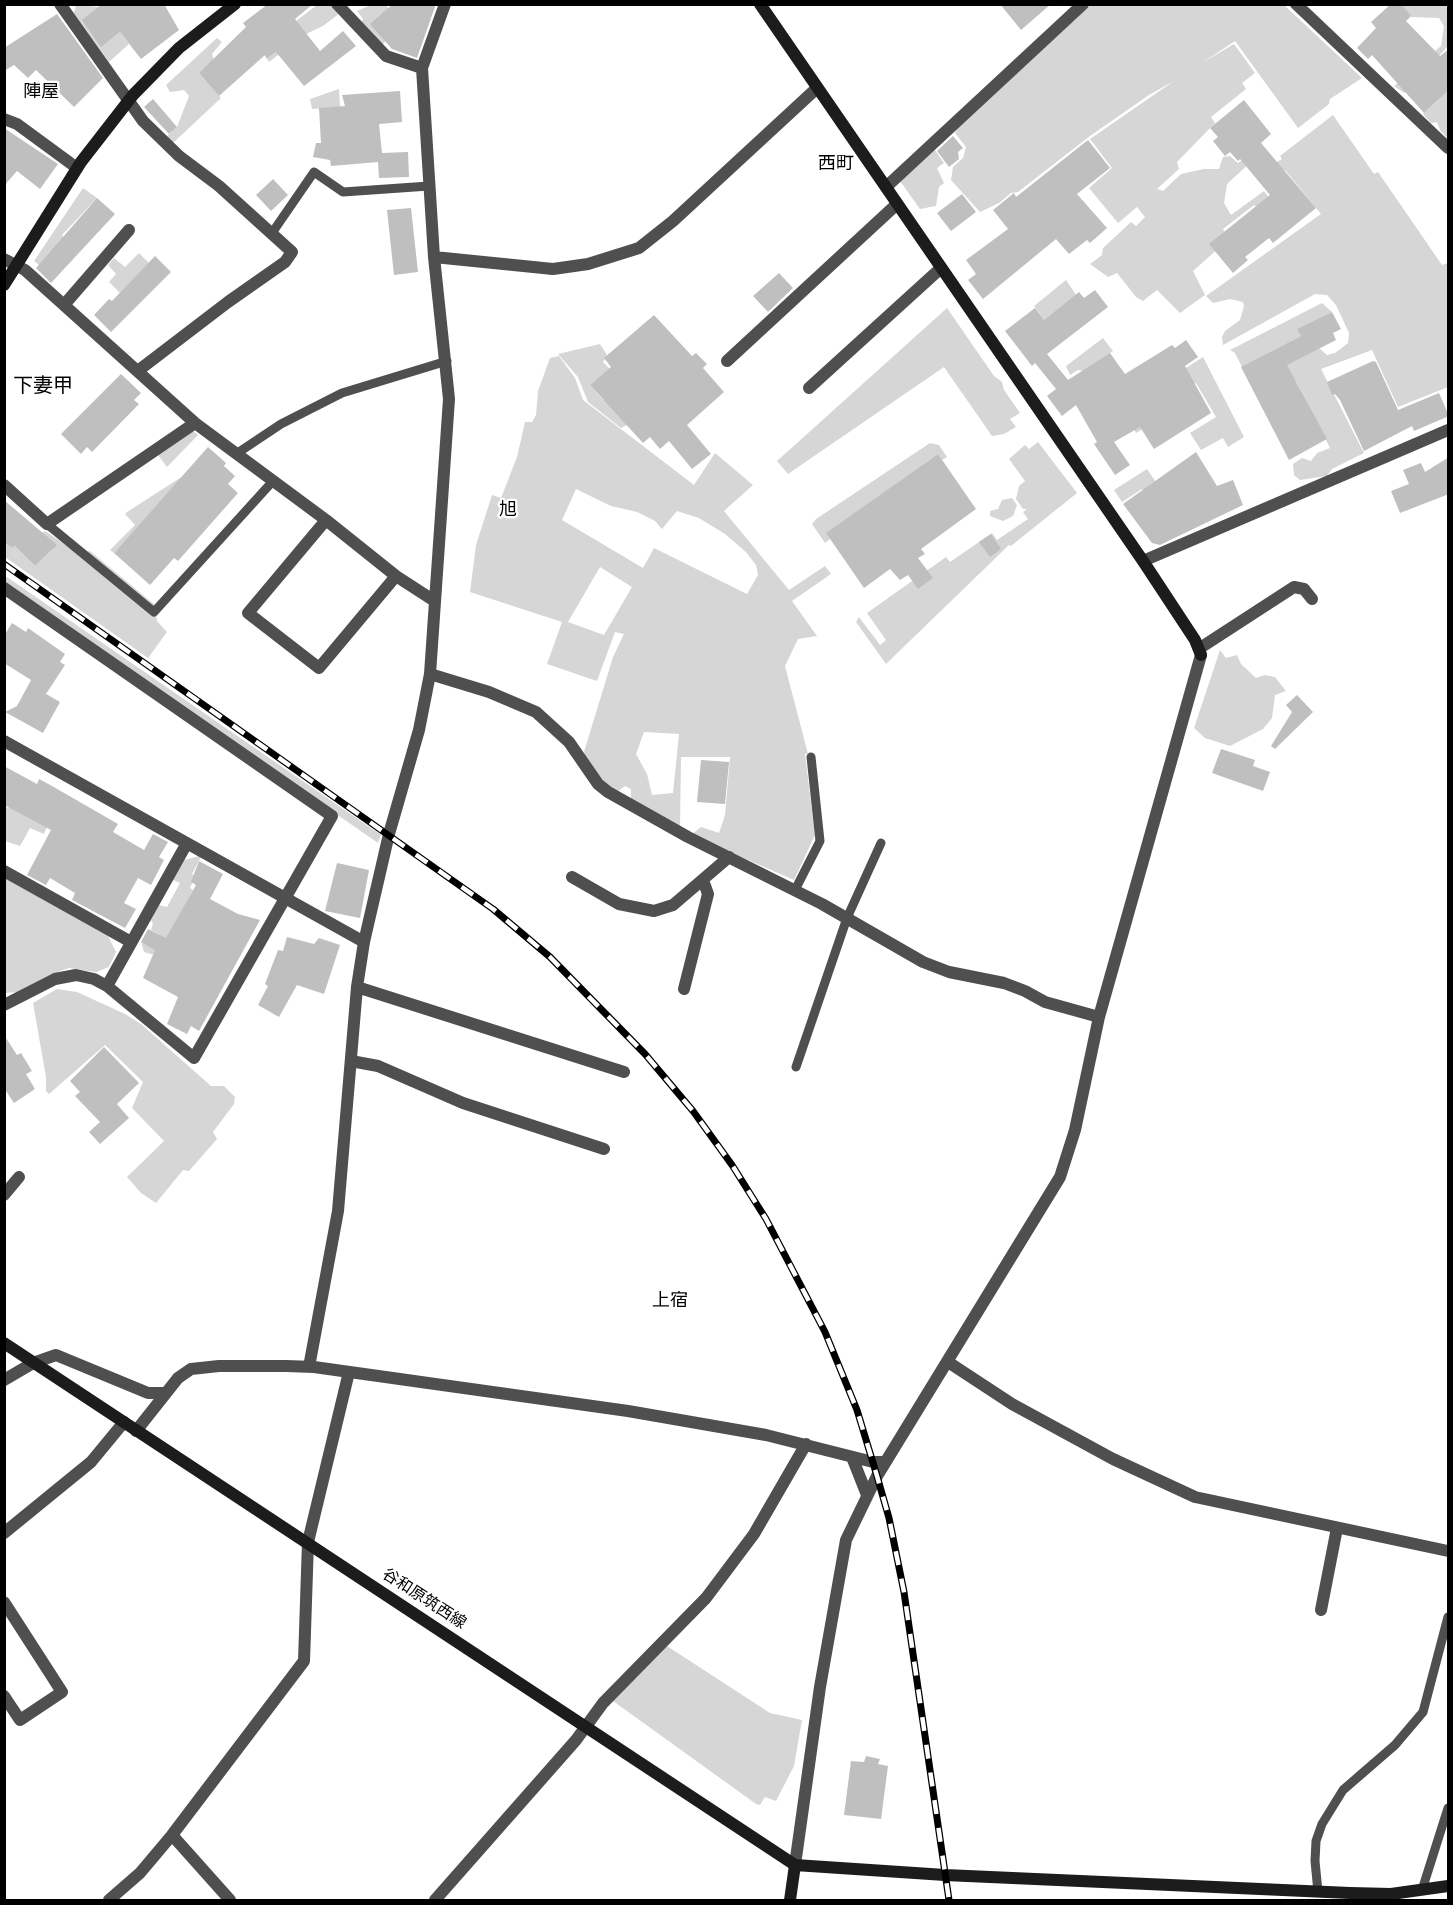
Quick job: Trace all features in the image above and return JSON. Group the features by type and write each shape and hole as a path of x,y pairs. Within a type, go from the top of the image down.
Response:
{"street":[{"path":"60,4 128,101 162,140 272,232 292,252 291,256 139,370"},
{"path":"4,285 77,168 128,101 179,48 235,4"},
{"path":"337,4 386,57 422,68"},
{"path":"309,1367 338,1211 357,987 364,942 389,834 419,730 429,674 433,600 448,438 447,361 434,257 422,68 445,4"},
{"path":"760,4 1143,561 1200,652"},
{"path":"886,187 1083,4"},
{"path":"1296,4 1449,147"},
{"path":"434,257 553,269 588,264 639,248 690,206 817,88"},
{"path":"4,119 17,124 77,168"},
{"path":"727,361 897,204"},
{"path":"64,305 129,230"},
{"path":"4,259 17,264 139,370 195,423 326,520 396,576 433,600"},
{"path":"809,388 941,268"},
{"path":"4,485 47,524 195,423"},
{"path":"1143,561 1449,430"},
{"path":"326,520 248,613 320,668 396,576"},
{"path":"790,1900 841,1562 852,1524 885,1462 1060,1177 1075,1130 1099,1017 1200,652 1294,587 1304,589 1312,599"},
{"path":"4,588 332,816 194,1058 107,986 76,975 55,979 6,1003"},
{"path":"429,674 489,692 536,712 569,742 598,784 608,792 795,890 932,966 1004,983 1051,1005 1099,1017"},
{"path":"4,741 364,942"},
{"path":"107,986 187,843"},
{"path":"572,877 619,904 654,910 673,905 729,857"},
{"path":"4,872 131,942"},
{"path":"684,989 708,894 703,880"},
{"path":"357,987 624,1072"},
{"path":"351,1061 392,1071 463,1103 604,1149"},
{"path":"4,1195 19,1177"},
{"name":"谷和原筑西線","path":"4,1344 308,1542 795,1865"},
{"path":"4,1380 46,1357 64,1356 148,1393 166,1393"},
{"path":"948,1362 1012,1404 1093,1448 1195,1497 1449,1551"},
{"path":"136,1431 185,1373 202,1367 309,1367 628,1411 806,1444 852,1457 885,1462"},
{"path":"109,1900 140,1873 172,1835 304,1661 308,1542 349,1372"},
{"path":"4,1533 91,1462 124,1422"},
{"path":"435,1900 632,1672 706,1598 754,1534 806,1444"},
{"path":"852,1457 867,1495"},
{"path":"1320,1610 1337,1528"},
{"path":"4,1602 62,1692 20,1720 4,1696"},
{"path":"172,1835 230,1900"},
{"path":"795,1865 945,1875 1318,1892 1391,1894 1449,1886"}],"lane":[{"path":"272,232 314,172 343,192 429,186"},
{"path":"236,454 281,424 342,393 447,361"},
{"path":"47,524 154,612 273,481"},
{"path":"795,890 820,841 811,757"},
{"path":"796,1067 847,918 881,843"},
{"path":"1318,1892 1316,1841 1322,1824 1343,1790 1395,1745 1423,1712 1449,1617"},
{"path":"1422,1890 1449,1808"}],"shaded area":[{"path":"76,5 99,7 103,45 120,32 129,44 109,62 74,13"},
{"path":"284,5 296,21 317,5 333,5 340,13 323,26 306,34 269,62 258,46 265,6"},
{"path":"371,5 385,5 400,18 382,46 361,23 363,19 357,11"},
{"path":"1091,5 1284,5 1362,78 1330,99 1329,104 1298,128 1235,41 1202,63 1234,44 1255,73 1242,83 1246,89 1211,117 1215,123 1177,162 1179,169 1157,189 1163,191 1181,174 1204,169 1219,169 1223,157 1230,156 1238,163 1247,157 1251,162 1227,184 1224,203 1231,215 1264,191 1273,203 1262,212 1254,205 1223,229 1229,239 1193,271 1205,295 1180,313 1157,290 1143,301 1136,297 1117,273 1108,277 1090,264 1102,255 1103,248 1131,222 1136,226 1145,217 1137,207 1118,223 1089,188 1112,168 1090,139 1174,81 1149,95 1090,136 1018,192 1011,193 999,203 980,212 951,180 953,167 963,158 966,147 955,133 958,126"},
{"path":"1401,5 1444,5 1448,8 1448,46 1404,93 1394,86 1441,46 1444,26 1439,18 1411,17"},
{"path":"217,38 222,42 212,54 214,60 199,73 221,98 173,143 166,137 177,127 189,96 184,90 170,92 166,85"},
{"path":"339,89 340,107 312,109 310,99"},
{"path":"1448,91 1448,139 1440,130 1437,122 1431,123 1423,114"},
{"path":"1333,115 1374,174 1378,172 1442,265 1448,263 1448,387 1398,407 1372,350 1321,369 1364,453 1332,469 1327,476 1300,480 1294,475 1293,464 1302,458 1311,461 1317,453 1330,448 1296,381 1274,371 1319,348 1327,355 1335,353 1348,343 1349,333 1336,305 1327,295 1315,294 1223,345 1222,337 1225,331 1240,320 1243,302 1230,299 1213,303 1206,296 1321,214 1285,170 1277,175 1277,162 1282,159 1280,156"},
{"path":"935,150 944,163 937,168 944,183 939,187 936,206 920,209 900,181"},
{"path":"83,188 97,198 62,235 67,241 39,265 34,261"},
{"path":"139,253 149,263 120,293 109,282 116,274 108,265 114,258 125,267"},
{"path":"1066,280 1076,295 1044,320 1034,306"},
{"path":"1322,303 1332,312 1298,329 1301,336 1242,367 1235,353 1230,350"},
{"path":"947,308 994,376 1002,382 1004,390 1020,413 1010,419 1016,427 1004,434 992,436 944,367 788,474 777,461"},
{"path":"1103,338 1113,351 1084,371 1078,370 1070,375 1066,366"},
{"path":"600,344 607,355 603,362 610,369 590,385 603,400 617,388 627,425 621,428 588,402 578,377 558,354"},
{"path":"559,356 575,378 583,400 694,485 715,453 753,485 724,511 789,590 825,566 831,574 792,601 817,636 798,639 785,666 808,754 805,754 815,835 794,880 691,835 701,827 719,833 725,815 730,757 681,757 680,827 631,799 631,789 625,786 617,792 600,779 585,759 584,752 613,657 624,634 615,632 597,681 547,664 562,622 470,592 476,545 492,495 501,498 517,457 525,422 532,422 536,415 538,391 550,358","holes":["576,489 611,506 637,512 655,521 662,529 677,511 699,518 725,534 746,552 756,565 758,575 747,594 654,548 643,568 562,520","600,567 632,587 604,635 568,622","644,732 679,734 673,793 652,795 647,774 636,754"]},
{"path":"1203,357 1244,437 1228,447 1223,438 1201,450 1190,433 1216,417 1196,383 1184,391 1157,421 1136,433 1122,409"},
{"path":"193,431 198,435 167,467 158,455"},
{"path":"1038,442 1077,493 1011,546 1009,545 886,664 856,622 859,617 880,645 886,640 867,613 946,557 950,562 992,533 997,540 1028,519 1023,512 1027,509 1023,509 1016,499 1019,486 1025,481 1009,459 1025,445 1029,449"},
{"path":"930,443 939,445 947,457 942,460 938,454 827,533 830,539 825,543 812,524 816,519"},
{"path":"1147,469 1164,494 1152,503 1142,489 1122,502 1114,490"},
{"path":"183,476 114,553 110,550 135,525 125,514"},
{"path":"1012,498 1017,505 1013,516 1003,521 990,516 990,511 998,509 1002,500"},
{"path":"45,531 79,554 90,551 155,605 157,621 167,632 148,658 5,557 4,546 7,544 12,548 15,546 35,566 52,550 38,536"},
{"path":"4,575 381,835 378,843 5,584"},
{"path":"1220,650 1226,658 1237,655 1241,664 1256,678 1265,675 1275,677 1286,691 1275,695 1272,718 1263,729 1230,746 1205,738 1194,728"},
{"path":"12,802 47,827 44,834 30,828 20,846 5,841 4,807 9,808"},
{"path":"201,857 192,874 195,876 190,888 193,890 158,956 144,952 141,942 153,948 160,935 151,930 153,924 151,920 159,905 167,907 180,883 173,880 184,860"},
{"path":"5,878 108,936 116,952 109,967 96,972 69,968 17,992 5,993"},
{"path":"57,989 77,992 125,1014 141,1024 211,1086 224,1086 235,1097 234,1104 213,1132 217,1139 189,1171 183,1170 156,1203 141,1193 127,1177 164,1141 132,1108 143,1082 105,1045 49,1094 46,1091 46,1077 33,1003"},
{"path":"667,1646 770,1713 802,1720 794,1766 776,1801 765,1797 760,1805 756,1804 613,1701"}],"building":[{"path":"102,4 164,4 179,30 141,59 120,32 101,47 82,20"},
{"path":"268,4 313,4 295,19 320,51 343,31 356,46 304,86 276,52 267,58 265,55 219,96 199,73 246,27 243,23"},
{"path":"393,4 436,4 417,58 392,49 370,24"},
{"path":"1000,4 1051,4 1021,30"},
{"path":"1391,4 1401,4 1411,16 1406,21 1440,56 1449,49 1449,90 1424,113 1372,55 1368,59 1357,48 1376,28 1371,22"},
{"path":"57,14 103,78 74,107 36,70 28,78 14,65 4,71 4,48"},
{"path":"400,91 402,122 379,124 382,153 408,152 409,177 379,178 378,162 331,166 330,160 313,157 316,143 321,143 319,108 345,106 342,95"},
{"path":"153,99 177,127 169,134 144,107"},
{"path":"1244,100 1271,134 1261,143 1316,208 1273,243 1269,238 1245,257 1248,260 1233,273 1209,244 1270,195 1240,159 1238,161 1230,152 1225,156 1213,141 1218,137 1210,128"},
{"path":"4,128 58,164 40,189 17,171 4,186"},
{"path":"953,136 963,148 958,152 959,159 949,167 937,151"},
{"path":"1088,140 1110,168 1077,194 1107,228 1090,243 1087,240 1069,254 1056,239 983,299 968,280 976,274 966,260 1008,229 993,210 1014,193 1016,197"},
{"path":"273,179 288,195 271,211 256,195"},
{"path":"962,194 976,212 951,231 937,213"},
{"path":"97,198 115,214 51,283 36,268"},
{"path":"411,208 418,272 394,275 387,210"},
{"path":"155,256 171,272 111,332 94,315 109,299 112,301"},
{"path":"779,273 793,288 768,312 753,296"},
{"path":"1095,290 1108,307 1047,354 1068,380 1110,353 1125,374 1172,345 1175,348 1186,340 1198,357 1185,366 1211,413 1154,449 1140,427 1114,442 1130,465 1115,475 1094,444 1097,442 1076,405 1062,416 1047,396 1056,389 1035,363 1032,366 1005,331 1035,308 1044,320 1079,292 1084,298"},
{"path":"1332,312 1341,329 1333,333 1336,340 1287,365 1327,439 1289,460 1241,367 1301,336 1297,329"},
{"path":"654,315 692,356 696,353 707,364 703,368 724,392 687,425 711,454 692,469 669,441 660,449 650,437 643,443 590,385 611,367 604,358"},
{"path":"1373,361 1376,362 1398,410 1439,393 1449,416 1414,431 1412,426 1364,451 1340,400 1335,394 1332,395 1327,382"},
{"path":"121,374 141,393 134,400 139,404 92,452 87,447 81,454 61,434"},
{"path":"208,447 226,463 224,466 235,476 228,484 238,493 178,561 174,558 150,585 114,553"},
{"path":"1196,452 1217,486 1233,480 1243,505 1160,545 1152,543 1123,504"},
{"path":"938,454 976,509 921,549 925,554 918,558 933,578 918,589 908,575 900,580 890,569 864,588 826,533"},
{"path":"1449,457 1449,494 1400,513 1391,491 1409,484 1403,470 1421,463 1425,472"},
{"path":"4,500 57,545 35,566 15,546 12,548 4,542"},
{"path":"991,534 1001,549 990,557 979,542"},
{"path":"12,623 26,632 28,628 65,654 60,662 65,665 46,694 60,702 43,733 5,712 17,706 31,680 4,663 4,636"},
{"path":"1297,695 1313,712 1275,749 1271,746 1292,712 1286,705"},
{"path":"1221,749 1255,760 1253,766 1270,772 1263,791 1212,773"},
{"path":"701,760 729,762 725,804 697,802"},
{"path":"4,766 37,784 39,779 118,824 113,832 144,850 153,834 168,842 159,857 164,860 151,885 138,878 124,903 136,909 125,928 72,900 75,893 50,878 46,885 27,875 51,830 4,805"},
{"path":"199,861 223,874 210,899 238,914 260,920 199,1031 191,1026 187,1034 167,1024 178,997 143,978 155,950 141,942 148,929 166,938 196,885 191,882"},
{"path":"337,863 369,870 360,918 325,911"},
{"path":"287,937 314,944 319,938 340,945 324,994 297,985 279,1017 258,1005 268,986 265,984 278,950 283,951"},
{"path":"4,1035 17,1055 21,1053 32,1071 26,1074 35,1089 14,1103 4,1088"},
{"path":"104,1047 139,1083 117,1104 129,1118 100,1144 89,1132 100,1122 75,1096 80,1092 70,1081"},
{"path":"866,1756 880,1759 878,1764 888,1766 881,1819 844,1815 851,1761 864,1762"}],"railway":[{"path":"4,564 493,909 550,957 645,1054 693,1111 732,1165 766,1219 825,1332 857,1410 877,1476 889,1518 904,1592 949,1900"}],"district":[{"name":"陣屋","path":"41,92"},
{"name":"西町","path":"836,164"},
{"name":"下妻甲","path":"43,386"},
{"name":"旭","path":"508,510"},
{"name":"上宿","path":"670,1301"}]}
